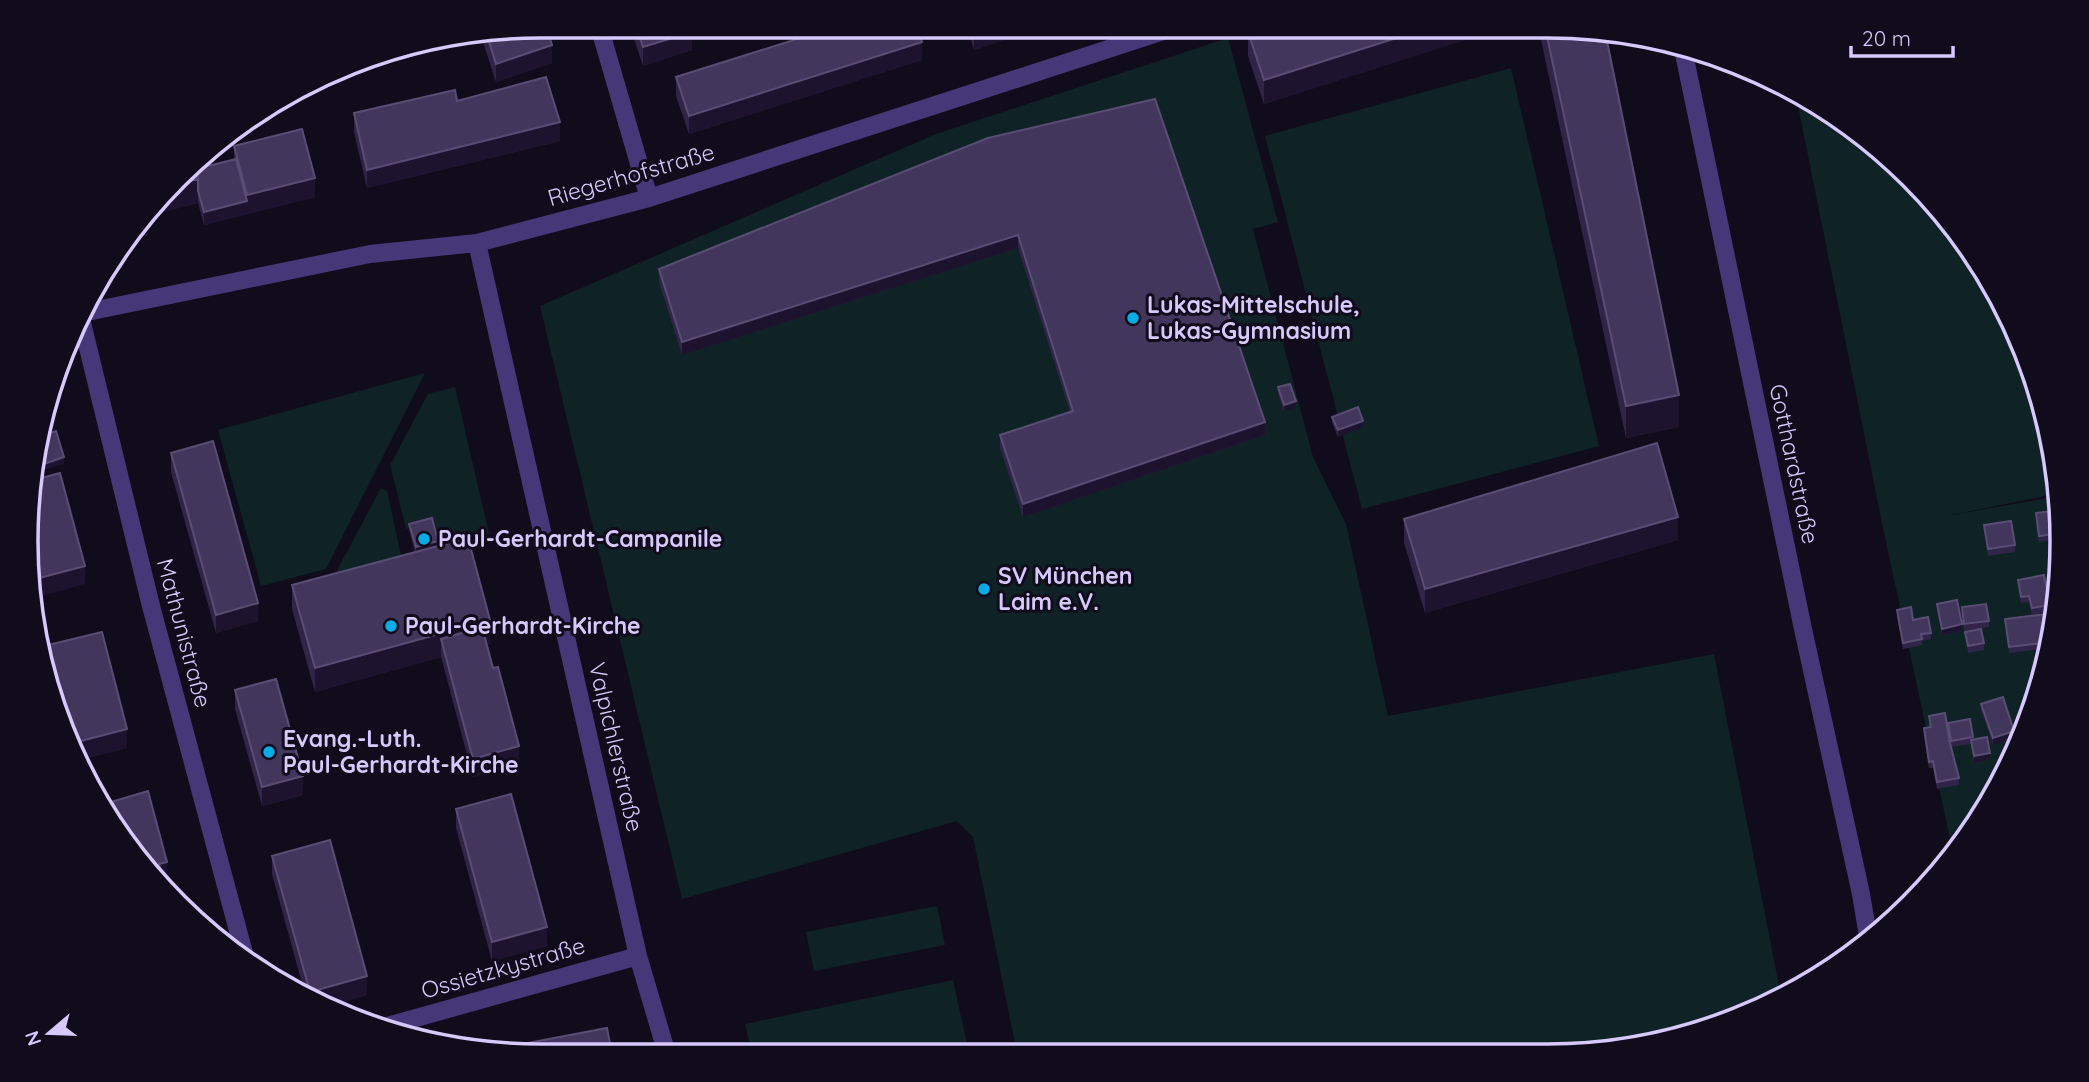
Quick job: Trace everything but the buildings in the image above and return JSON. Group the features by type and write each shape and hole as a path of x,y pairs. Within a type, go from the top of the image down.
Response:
{"street":[{"path":"602,38 649,198"},
{"name":"Riegerhofstraße","path":"95,310 370,254 477,243 649,198 1141,38"},
{"name":"Gotthardstraße","path":"1685,58 1867,929"},
{"name":"Valpichlerstraße","path":"477,243 638,956 664,1044"},
{"name":"Mathunistraße","path":"84,332 151,606 242,945"},
{"name":"Gotthardstraße","path":"1861,894 1872,925"},
{"name":"Ossietzkystraße","path":"399,1023 638,956"}],"green space":[{"name":"SV München Laim e.V.","path":"1228,38 1278,222 1253,229 1313,457 1346,524 1388,716 1714,654 1779,987 1710,1017 1678,1026 1646,1034 1581,1042 1015,1044 973,837 957,821 682,899 540,306 936,134"},
{"path":"1511,68 1599,446 1362,509 1265,136"},
{"path":"1798,105 1854,142 1879,163 1947,235 1999,319 2024,379 2041,443 2048,495 1952,515 2048,498 2050,541 2041,639 2024,703 1999,763 1951,842 1883,528"},
{"path":"425,373 326,569 261,586 218,430"},
{"path":"455,387 489,534 441,547 434,521 406,529 390,465 428,394"},
{"path":"381,488 387,491 402,560 337,578 335,574"},
{"path":"937,906 945,945 814,971 806,932"},
{"path":"953,980 967,1044 750,1044 745,1024"}],"place":[{"name":"Lukas-Mittelschule, Lukas-Gymnasium","path":"1133,318"},
{"name":"Paul-Gerhardt-Campanile","path":"424,539"},
{"name":"SV München Laim e.V.","path":"984,589"},
{"name":"Paul-Gerhardt-Kirche","path":"391,626"},
{"name":"Evang.-Luth. Paul-Gerhardt-Kirche","path":"269,752"}]}
